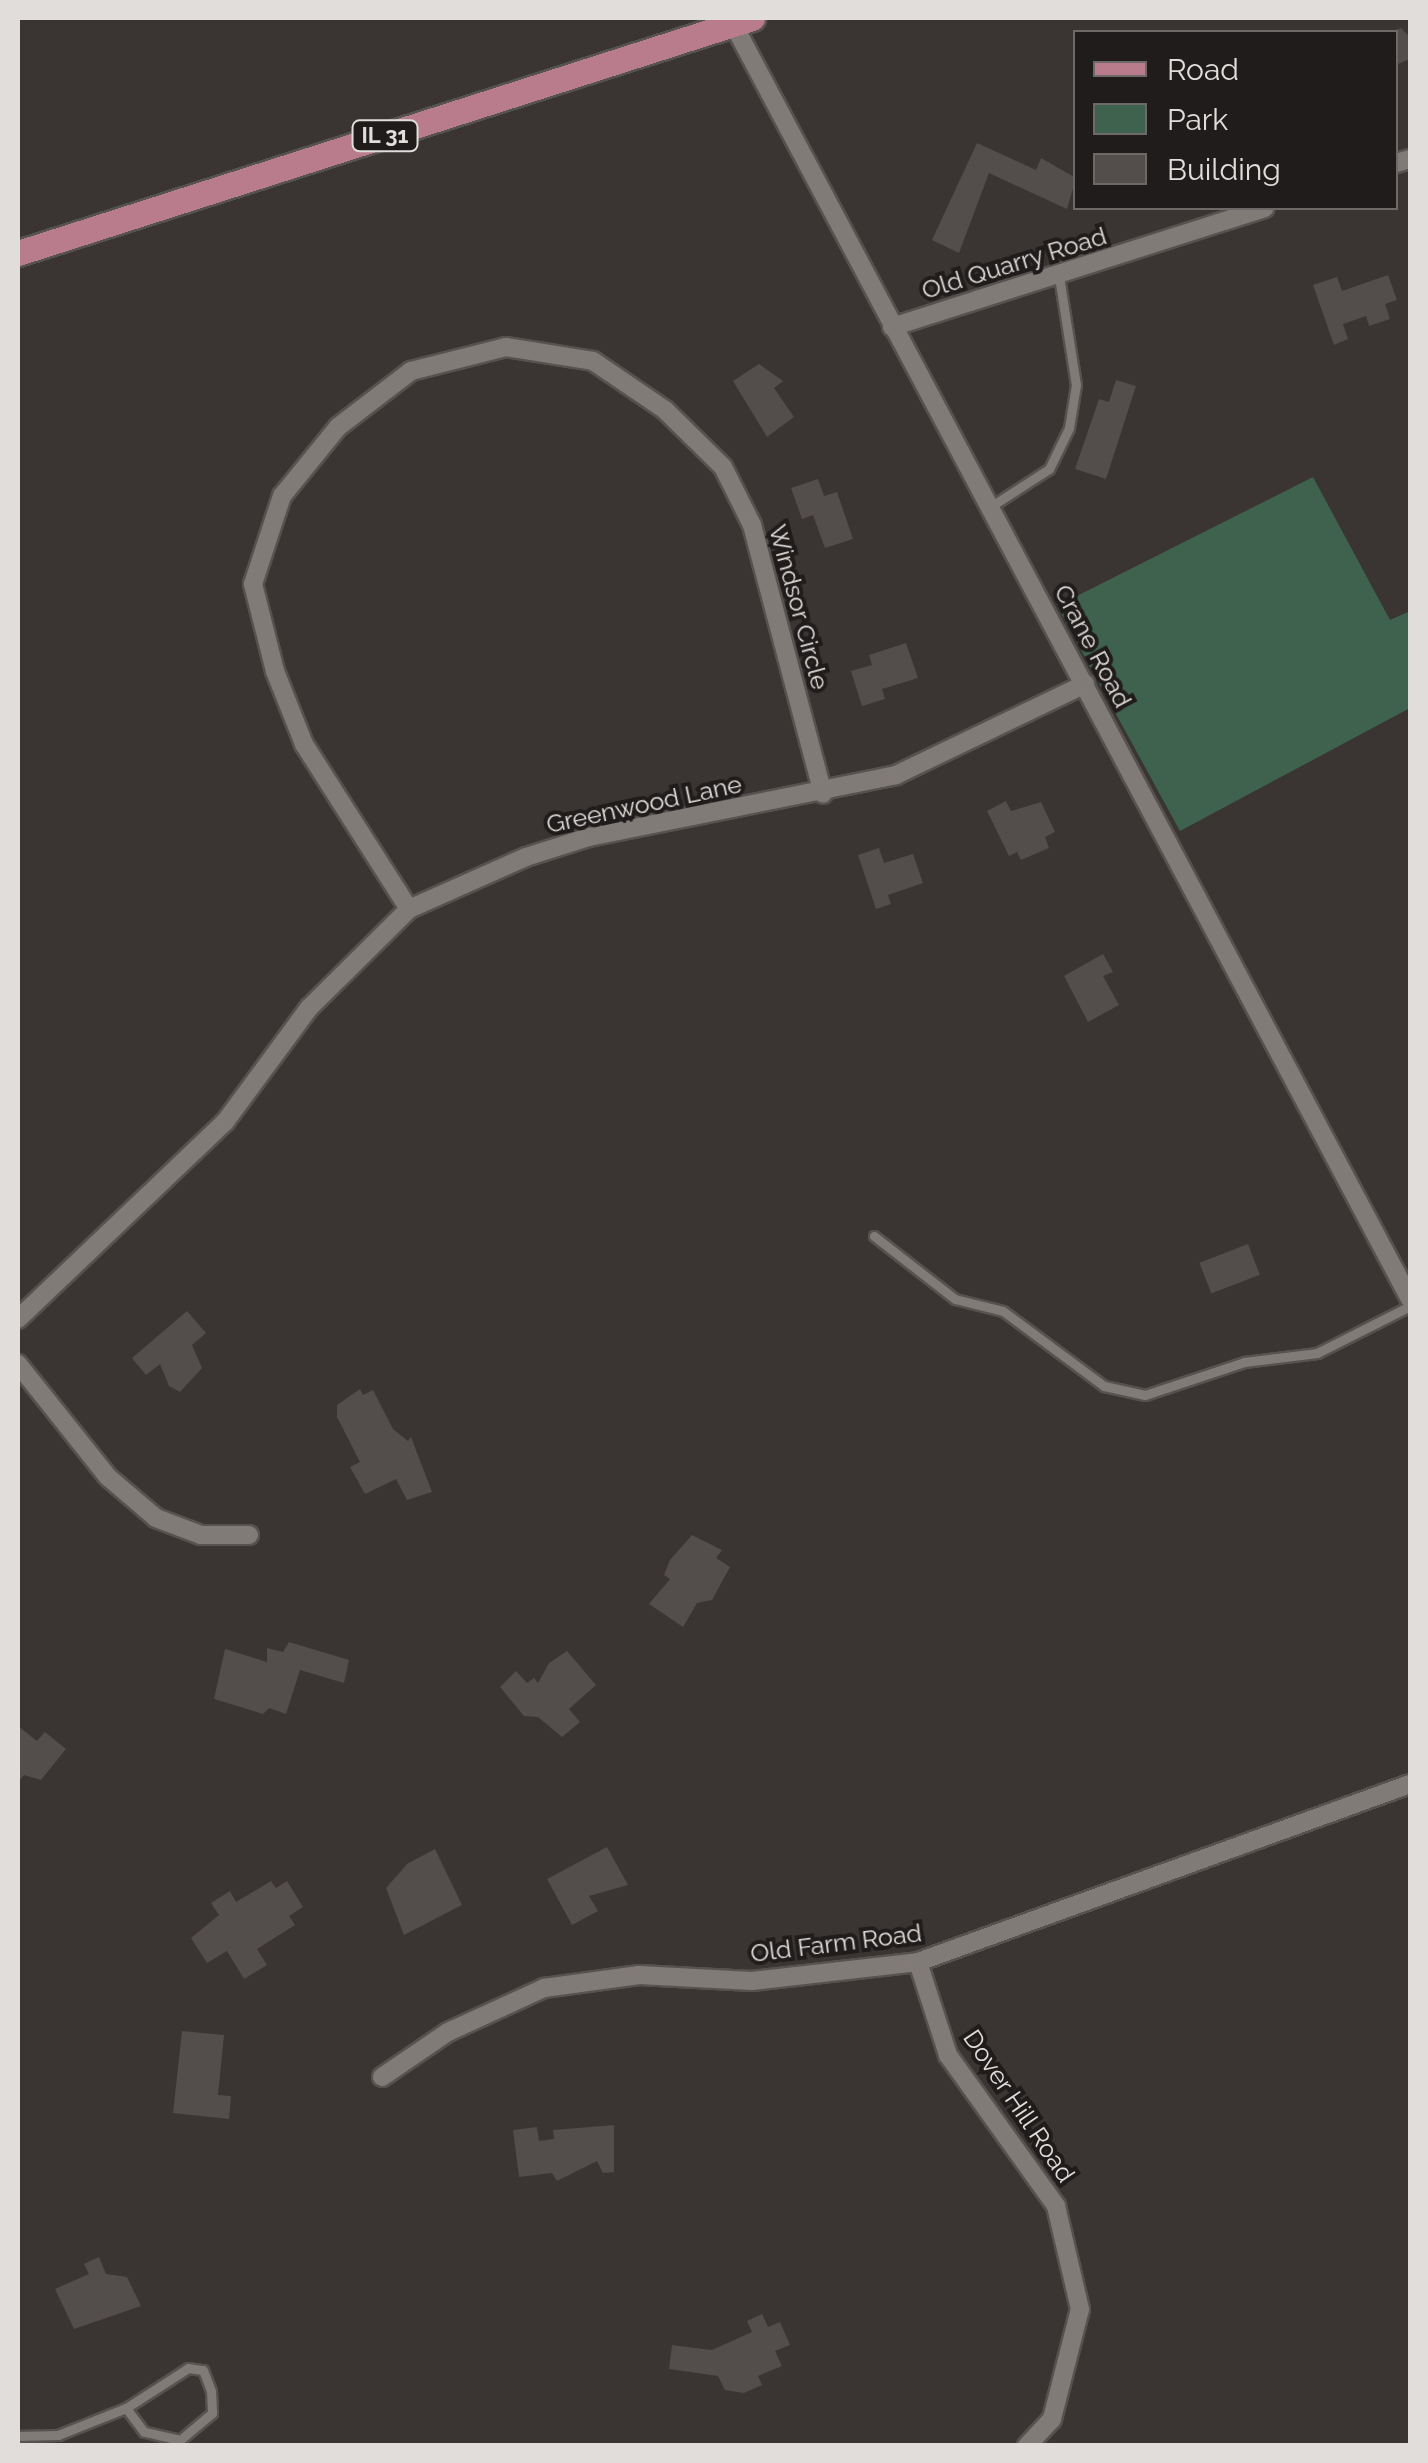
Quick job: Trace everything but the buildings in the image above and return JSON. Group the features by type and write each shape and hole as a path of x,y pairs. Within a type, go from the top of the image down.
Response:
{"main road":[{"name":"IL 31","path":"18,253 737,20"}],"street":[{"name":"Crane Road","path":"737,20 892,327 1410,1302"},
{"name":"Old Quarry Road","path":"892,327 1059,277 1258,210"},
{"name":"Windsor Circle","path":"409,909 304,744 275,671 253,584 282,496 338,427 412,371 506,347 593,362 665,410 723,467 752,526 823,794"},
{"name":"Greenwood Lane","path":"18,1319 225,1122 309,1008 409,909 526,857 589,837 823,794 896,775 1085,684"},
{"path":"18,1364 108,1477 156,1518 201,1535 248,1535"},
{"name":"Old Farm Road","path":"382,2077 448,2032 544,1988 638,1975 752,1980 918,1962 1410,1784"},
{"name":"Dover Hill Road","path":"918,1962 948,2055 1056,2206 1080,2309 1052,2418 1026,2446"}],"lane":[{"path":"990,507 1049,469 1069,428 1076,386 1059,277"},
{"path":"874,1236 956,1300 1003,1312 1104,1386 1144,1395 1244,1362 1318,1353 1410,1302"},
{"path":"18,2436 58,2435 126,2408 188,2368 202,2370 211,2391 212,2414 180,2440 144,2432 126,2408"}],"green space":[{"path":"1313,477 1390,620 1410,611 1410,708 1180,831 1057,606"}]}
